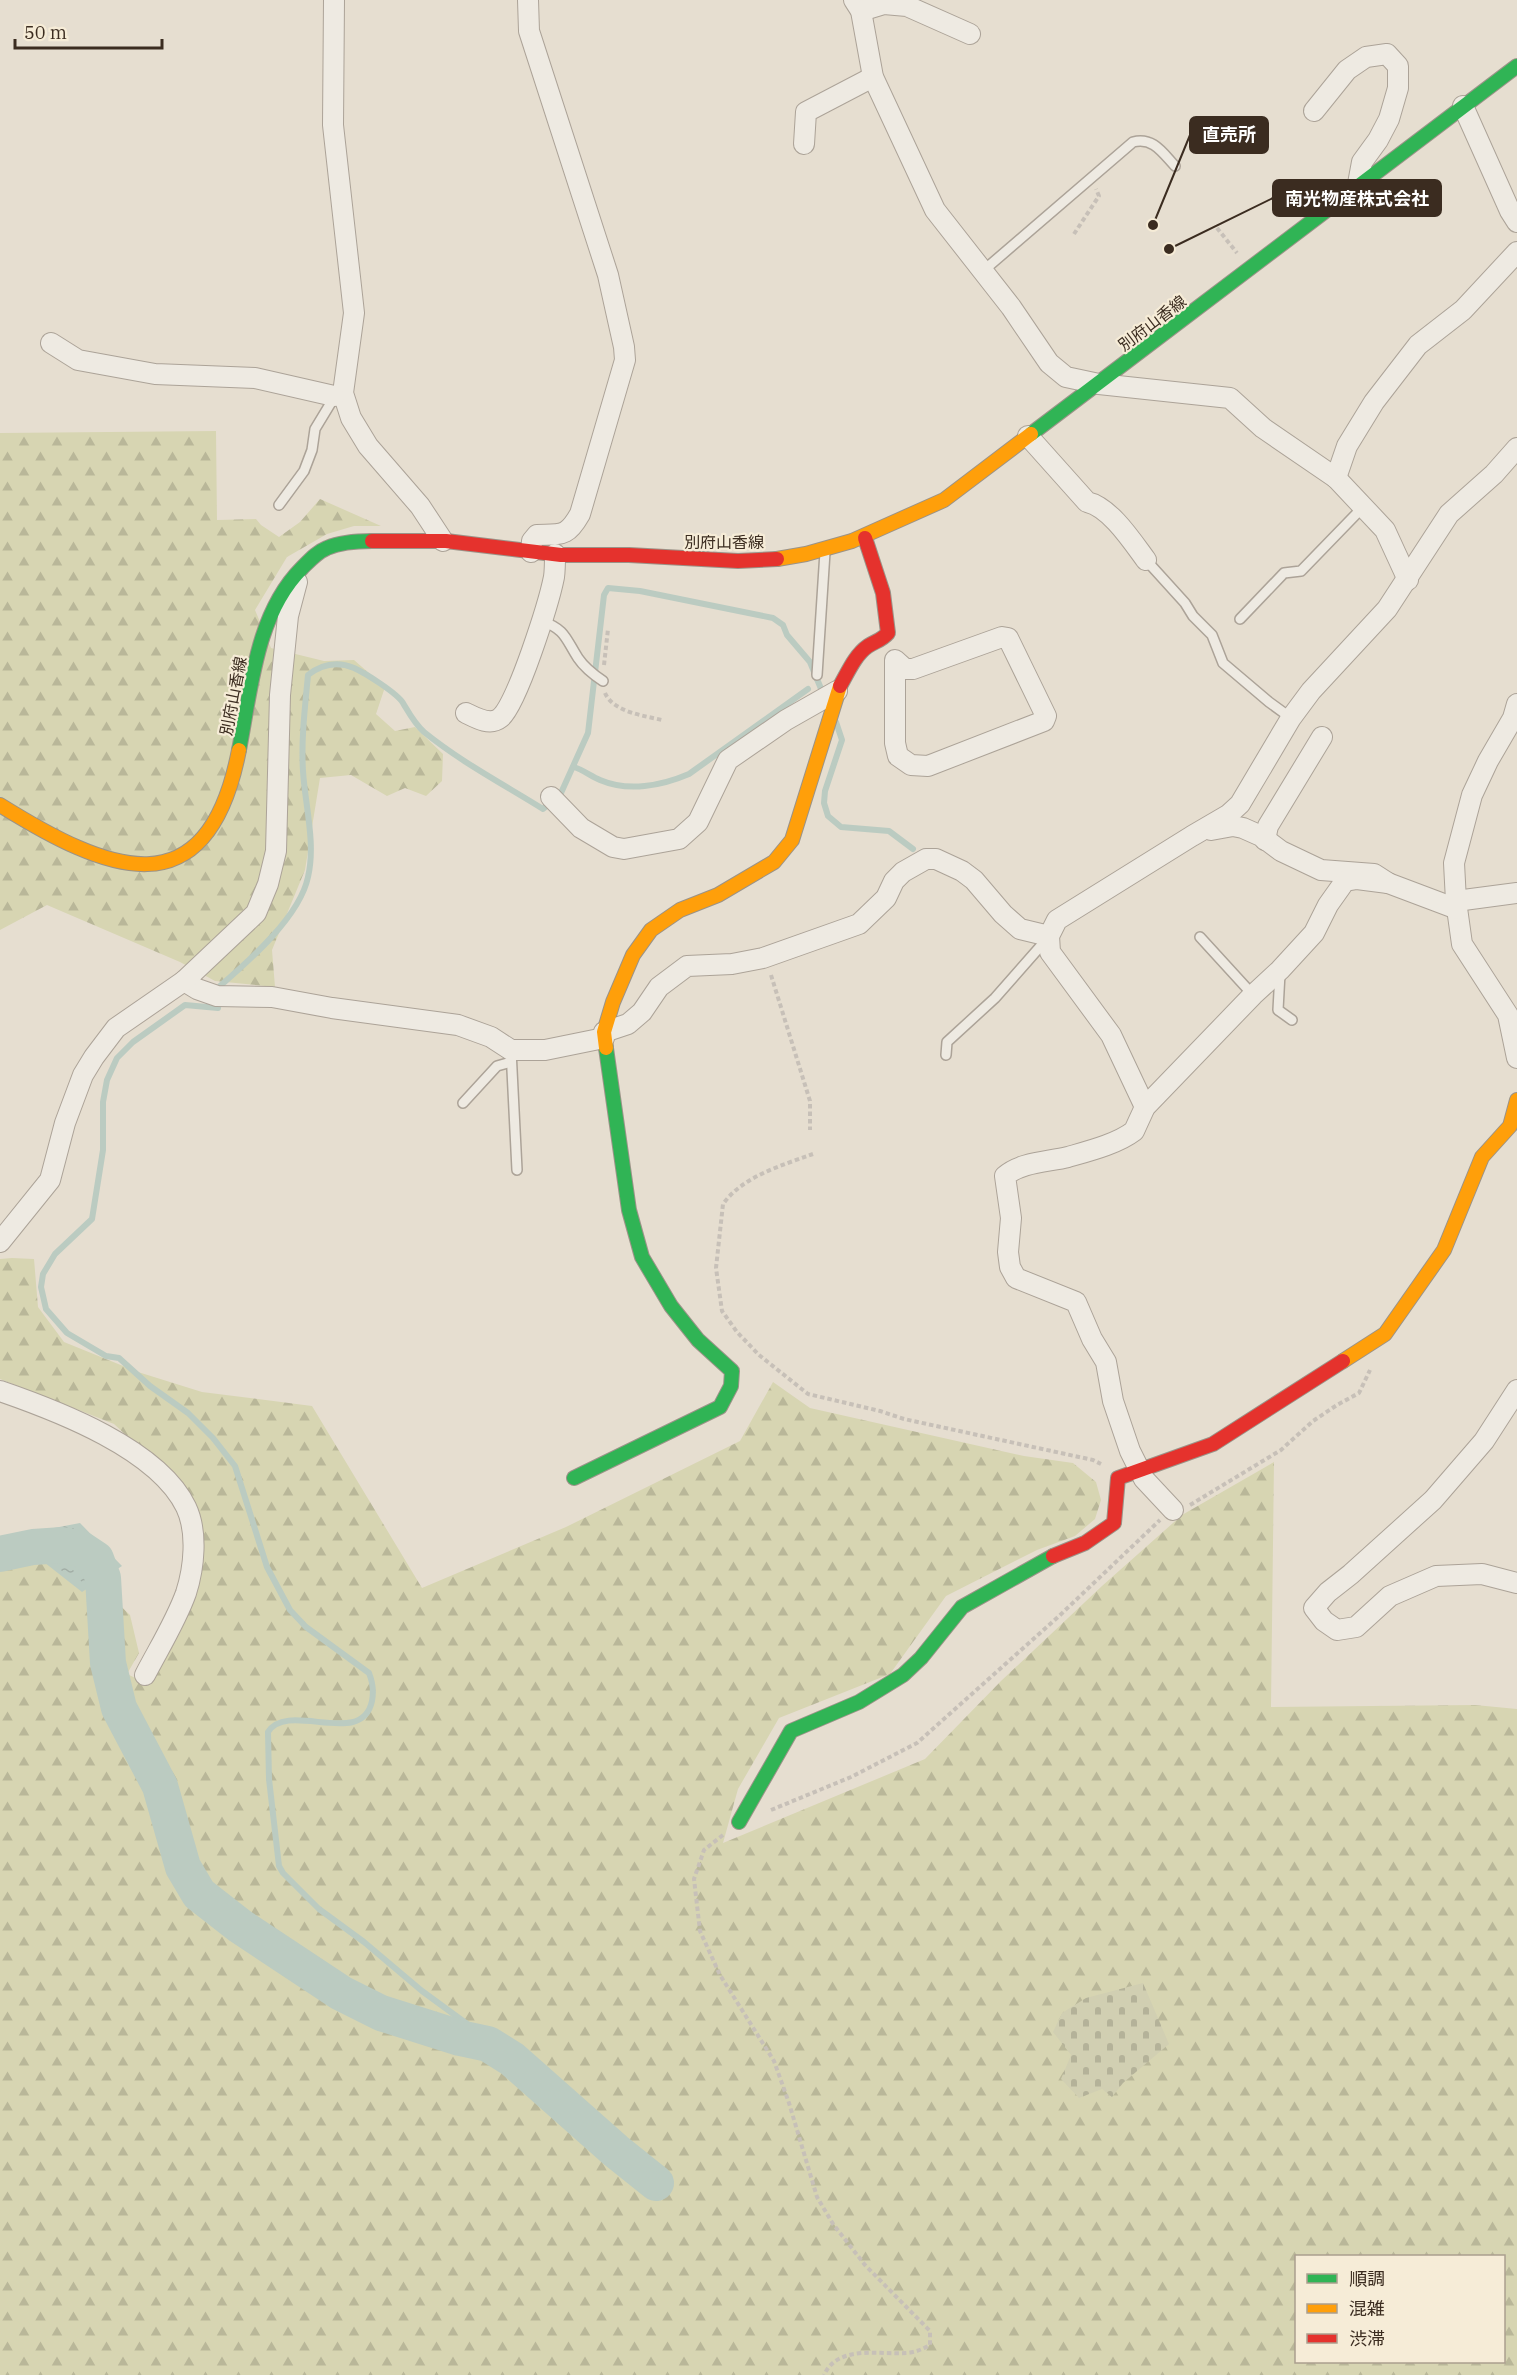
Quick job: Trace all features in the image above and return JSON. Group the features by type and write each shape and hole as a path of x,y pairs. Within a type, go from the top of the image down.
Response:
{"street":[{"path":"334,0 333,124 354,314 339,394 368,446 420,506 443,541"},
{"path":"528,0 529,30 608,275 625,360 580,514 571,531 563,534 537,535 532,541 531,552"},
{"path":"970,34 907,6 884,4 858,6 873,77 935,210 1011,307 1049,363 1066,377 1099,384 1230,398 1263,428 1336,478 1385,530 1408,580"},
{"path":"1314,111 1347,70 1366,57 1387,54 1398,66 1398,88 1389,119 1378,140 1362,162 1357,189"},
{"name":"別府山香線","path":"0,805 46,834 106,858 128,864 169,861 186,854 201,842 215,824 229,794 243,732 254,666 276,599 301,568 318,553 340,542 443,541 555,554 630,555 722,562 785,558 825,550 865,538 944,500 1517,66"},
{"path":"804,144 806,112 873,77"},
{"path":"1463,106 1517,222"},
{"path":"1336,478 1347,446 1363,419 1418,345 1463,310 1517,252"},
{"path":"51,343 78,360 155,374 255,378 339,394"},
{"path":"1028,436 1087,502 1099,505 1130,538 1146,560"},
{"path":"1145,1107 1112,1035 1050,952 1049,936 1057,920 1205,830 1240,804 1291,718 1311,691 1387,609 1449,514 1494,474 1517,448"},
{"path":"865,538 883,593 888,633 895,660 894,743 898,756 911,765 928,766 1044,721 1046,716 1008,638 1002,637 913,669 905,669 895,660"},
{"path":"466,713 491,722 499,719 509,707 542,621 554,576 555,554"},
{"path":"0,1242 50,1180 65,1123 83,1075 116,1028 184,981 256,913 268,884 276,851 280,694 288,616 301,568"},
{"path":"574,1478 720,1407 731,1386 732,1371 698,1340 671,1306 642,1257 629,1210 604,1035 613,1002 633,955 651,930 680,910 718,895 774,862 788,846 799,821 837,691 855,660 867,647 882,640 888,633"},
{"path":"551,797 581,828 613,846 624,849 679,839 698,822 728,760 786,720 837,691"},
{"path":"1517,704 1513,718 1488,760 1472,795 1454,863 1456,905 1462,944 1508,1015 1517,1058"},
{"path":"1265,840 1268,826 1322,736"},
{"path":"1205,830 1233,826 1243,828 1321,870 1374,874 1388,883"},
{"path":"184,981 197,989 217,996 272,997 332,1008 458,1025 491,1036 511,1056 604,1035 628,1024 642,1012 659,987 687,966 732,964 763,958 859,924 886,898 894,881 903,872 926,859 936,859 962,871 974,880 1003,914 1020,929 1049,936"},
{"path":"1173,1510 1144,1479 1139,1470 1120,1422 1106,1362 1092,1339 1076,1302 1016,1278 1010,1267 1008,1252 1011,1218 1004,1181 1007,1173 1068,1157 1130,1134 1139,1123 1145,1107 1314,933 1328,905 1345,881 1357,879 1388,883 1456,905 1517,892"},
{"path":"739,1822 791,1731 859,1702 903,1675 921,1658 962,1607 1040,1562 1085,1543 1114,1522 1118,1478 1213,1444 1385,1334 1444,1250 1482,1157 1513,1130 1517,1100"},
{"path":"1517,1390 1484,1441 1433,1500 1328,1592 1314,1608 1324,1621 1337,1630 1356,1627 1390,1596 1436,1575 1482,1574 1517,1583"},
{"path":"0,1391 62,1414 108,1437 161,1474 172,1485 187,1510 193,1531 193,1559 187,1588 145,1675"}],"lane":[{"path":"983,271 1133,141 1142,140 1155,144 1174,166"},
{"path":"279,505 304,471 312,450 315,429 339,394"},
{"path":"1240,619 1284,573 1301,571 1363,507"},
{"path":"817,675 825,550"},
{"path":"1146,560 1212,635 1223,663 1291,718"},
{"path":"542,621 557,627 569,639 578,659 603,681"},
{"path":"946,1055 947,1042 995,998 1049,936"},
{"path":"1200,937 1253,995"},
{"path":"1280,970 1278,1010 1292,1020"},
{"path":"463,1103 497,1066 511,1056"},
{"path":"511,1056 517,1170"}],"path":[{"path":"1074,234 1099,196 1094,186"},
{"path":"1217,228 1250,270"},
{"path":"763,958 772,979 810,1101 810,1131"},
{"path":"813,1154 763,1173 729,1196 723,1204 716,1268 722,1311 736,1332 767,1362 808,1394 904,1419 1093,1460 1107,1467 1118,1478"},
{"path":"824,2375 827,2367 849,2355 918,2351 930,2345 930,2331 902,2300 879,2282 833,2223 817,2197 774,2061 720,1975 700,1930 694,1879 704,1850 739,1822 851,1778 916,1743 1058,1617 1173,1510 1183,1509 1200,1500 1263,1461 1298,1437 1313,1421 1359,1393 1368,1379 1373,1362 1372,1342"}],"green space":[{"path":"216,431 217,520 256,519 279,537 300,522 320,499 381,526 354,526 327,534 287,557 255,610 271,648 324,661 354,660 385,687 376,714 395,731 415,727 443,754 442,781 426,796 405,788 387,796 351,775 320,778 305,870 272,950 275,987 215,981 180,962 47,905 0,930 0,433"},
{"path":"0,1259 34,1259 38,1307 64,1342 138,1372 202,1392 312,1406 422,1588 566,1527 740,1441 773,1382 810,1408 1024,1456 1073,1463 1096,1482 1101,1500 1095,1519 1075,1536 1037,1550 946,1596 890,1674 779,1718 738,1789 723,1843 925,1759 1001,1681 1182,1515 1274,1462 1271,1707 1475,1705 1517,1709 1517,2375 0,2375 0,1563 54,1551 86,1573 130,1615 139,1653 127,1674 150,1685 181,1631 203,1550 187,1492 114,1424 0,1379"},
{"path":"1143,1983 1169,2044 1123,2083 1112,2097 1102,2089 1079,2098 1061,2079 1071,2055 1053,2032 1062,2013 1086,1998"}],"water":[{"path":"80,1523 122,1566 82,1592 40,1559 39,1552 32,1553 34,1561 0,1564 0,1543 26,1532 29,1541 34,1540 33,1532"}],"waterway":[{"path":"488,2044 474,2029 319,1909 283,1873 279,1866 269,1779 268,1732 278,1723 291,1720 354,1722 365,1715 372,1701 373,1687 369,1673 306,1627 290,1610 267,1567 235,1466 213,1438 188,1413 150,1386 119,1358 106,1356 67,1333 46,1309 41,1287 43,1274 55,1254 92,1219 103,1150 103,1102 107,1080 117,1058 133,1042 185,1005 218,1008 220,986 285,922 303,892 308,877 311,851 303,759 308,675 324,666 336,664 354,668 365,674 400,699 417,725 438,743 543,809 561,793 588,733 604,595 608,588 640,591 773,618 783,625 787,635 810,662 824,696"},
{"path":"574,767 600,780 622,786 644,786 678,778 689,774 808,689"},
{"path":"836,722 842,740 825,791 824,803 828,816 841,827 889,831 913,849"},
{"path":"0,1554 33,1547 63,1545 81,1549 96,1559 103,1578 108,1663 119,1708 160,1786 183,1867 199,1894 240,1926 341,1993 381,2013 460,2038 488,2044 512,2059 616,2151 656,2183"}],"traffic: fast":[{"path":"1031,434 1517,66"},
{"path":"239,750 258,653 274,607 302,568 317,554 343,543 372,541"},
{"path":"574,1478 720,1407 731,1386 732,1371 698,1340 671,1306 642,1257 629,1210 606,1048"},
{"path":"739,1822 791,1731 859,1702 903,1675 921,1658 962,1607 1053,1556"}],"traffic: slow":[{"path":"777,559 806,554 852,541 944,500 1031,434"},
{"path":"606,1048 604,1032 613,1002 633,955 651,930 680,910 718,895 774,862 792,840 840,686"},
{"path":"0,805 78,847 114,860 147,864 177,857 203,837 224,802 239,750"},
{"path":"1343,1361 1385,1334 1444,1250 1482,1157 1510,1126 1517,1100"}],"traffic: jam":[{"path":"840,686 859,654 888,633 883,593 865,538"},
{"path":"372,541 446,541 561,555 629,555 738,561 777,559"},
{"path":"1053,1556 1085,1543 1114,1523 1118,1478 1213,1444 1343,1361"}],"place":[{"name":"直売所","path":"1153,225"},
{"name":"南光物産株式会社","path":"1169,249"}]}
